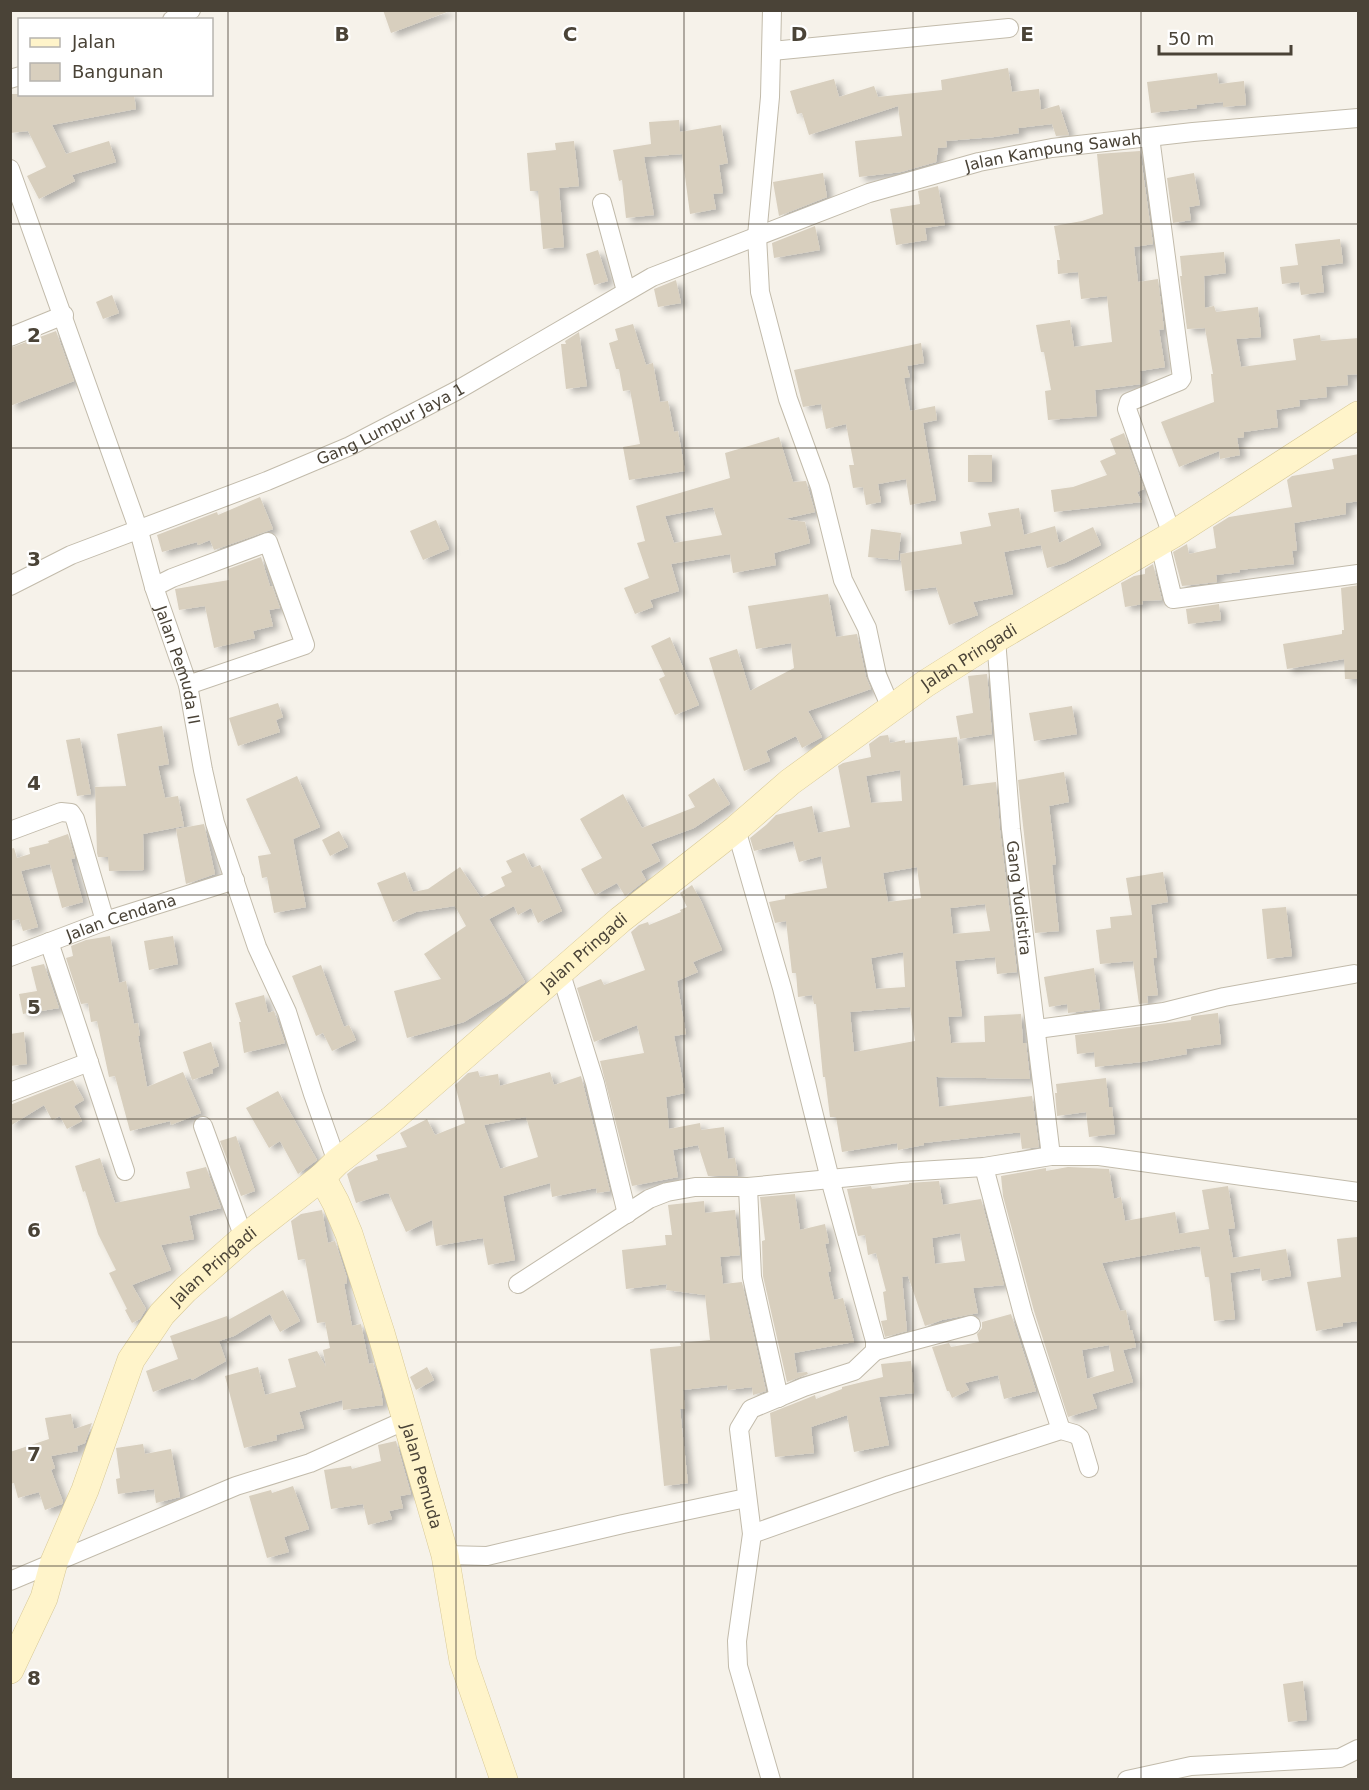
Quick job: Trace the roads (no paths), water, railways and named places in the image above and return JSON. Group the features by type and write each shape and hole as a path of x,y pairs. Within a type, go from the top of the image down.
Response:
{"street":[{"path":"176,18 191,10"},
{"path":"772,10 770,97 757,236 760,292 788,399 820,487 843,580 867,628 878,675 891,708"},
{"path":"772,51 1009,28"},
{"name":"Jalan Kampung Sawah","path":"757,236 869,194 979,162 1052,148 1359,118"},
{"path":"1150,137 1182,378 1180,381 1129,402 1128,409 1165,538 1173,599 1359,574"},
{"name":"Jalan Pemuda II","path":"10,169 139,531 154,586 188,686 215,823 257,947 287,1012 313,1095 329,1170"},
{"path":"602,203 626,291"},
{"name":"Gang Lumpur Jaya 1","path":"10,586 71,555 139,531 350,446 456,391 652,277 757,236"},
{"path":"10,337 63,315"},
{"name":"Jalan Pringadi","path":"10,1670 44,1598 54,1562 85,1490 131,1360 162,1314 185,1290 244,1238 392,1119 561,974 620,920 736,829 790,782 891,708 996,639 1165,538 1359,415"},
{"path":"154,586 268,542 305,645 188,686"},
{"name":"Gang Yudistira","path":"996,639 1011,830 1051,1155"},
{"path":"10,831 61,812 71,813 75,819 105,921"},
{"path":"736,829 791,1023 830,1179 875,1341 875,1351"},
{"name":"Jalan Cendana","path":"10,957 105,921 235,880"},
{"path":"49,942 125,1171"},
{"path":"561,974 595,1083 627,1214"},
{"path":"1037,1029 1164,1012 1224,997 1354,974"},
{"path":"10,1092 89,1062"},
{"path":"203,1125 244,1238"},
{"path":"518,1284 649,1199 667,1192 695,1187 747,1187 902,1172 984,1167 1051,1155 1099,1156 1359,1192"},
{"path":"984,1167 1019,1303 1061,1431"},
{"name":"Jalan Pemuda","path":"329,1170 336,1203 349,1234 381,1333 445,1555 463,1661 504,1779"},
{"path":"747,1187 752,1277 779,1398"},
{"path":"771,1779 738,1666 737,1641 752,1534 739,1429 751,1410 804,1387 854,1371 875,1351 971,1325"},
{"path":"10,1581 236,1486 310,1463 406,1419"},
{"path":"752,1534 890,1485 1061,1431 1076,1434 1080,1438 1089,1468"},
{"path":"445,1555 487,1556 746,1498"},
{"path":"1127,1779 1340,1758 1359,1749"}]}
